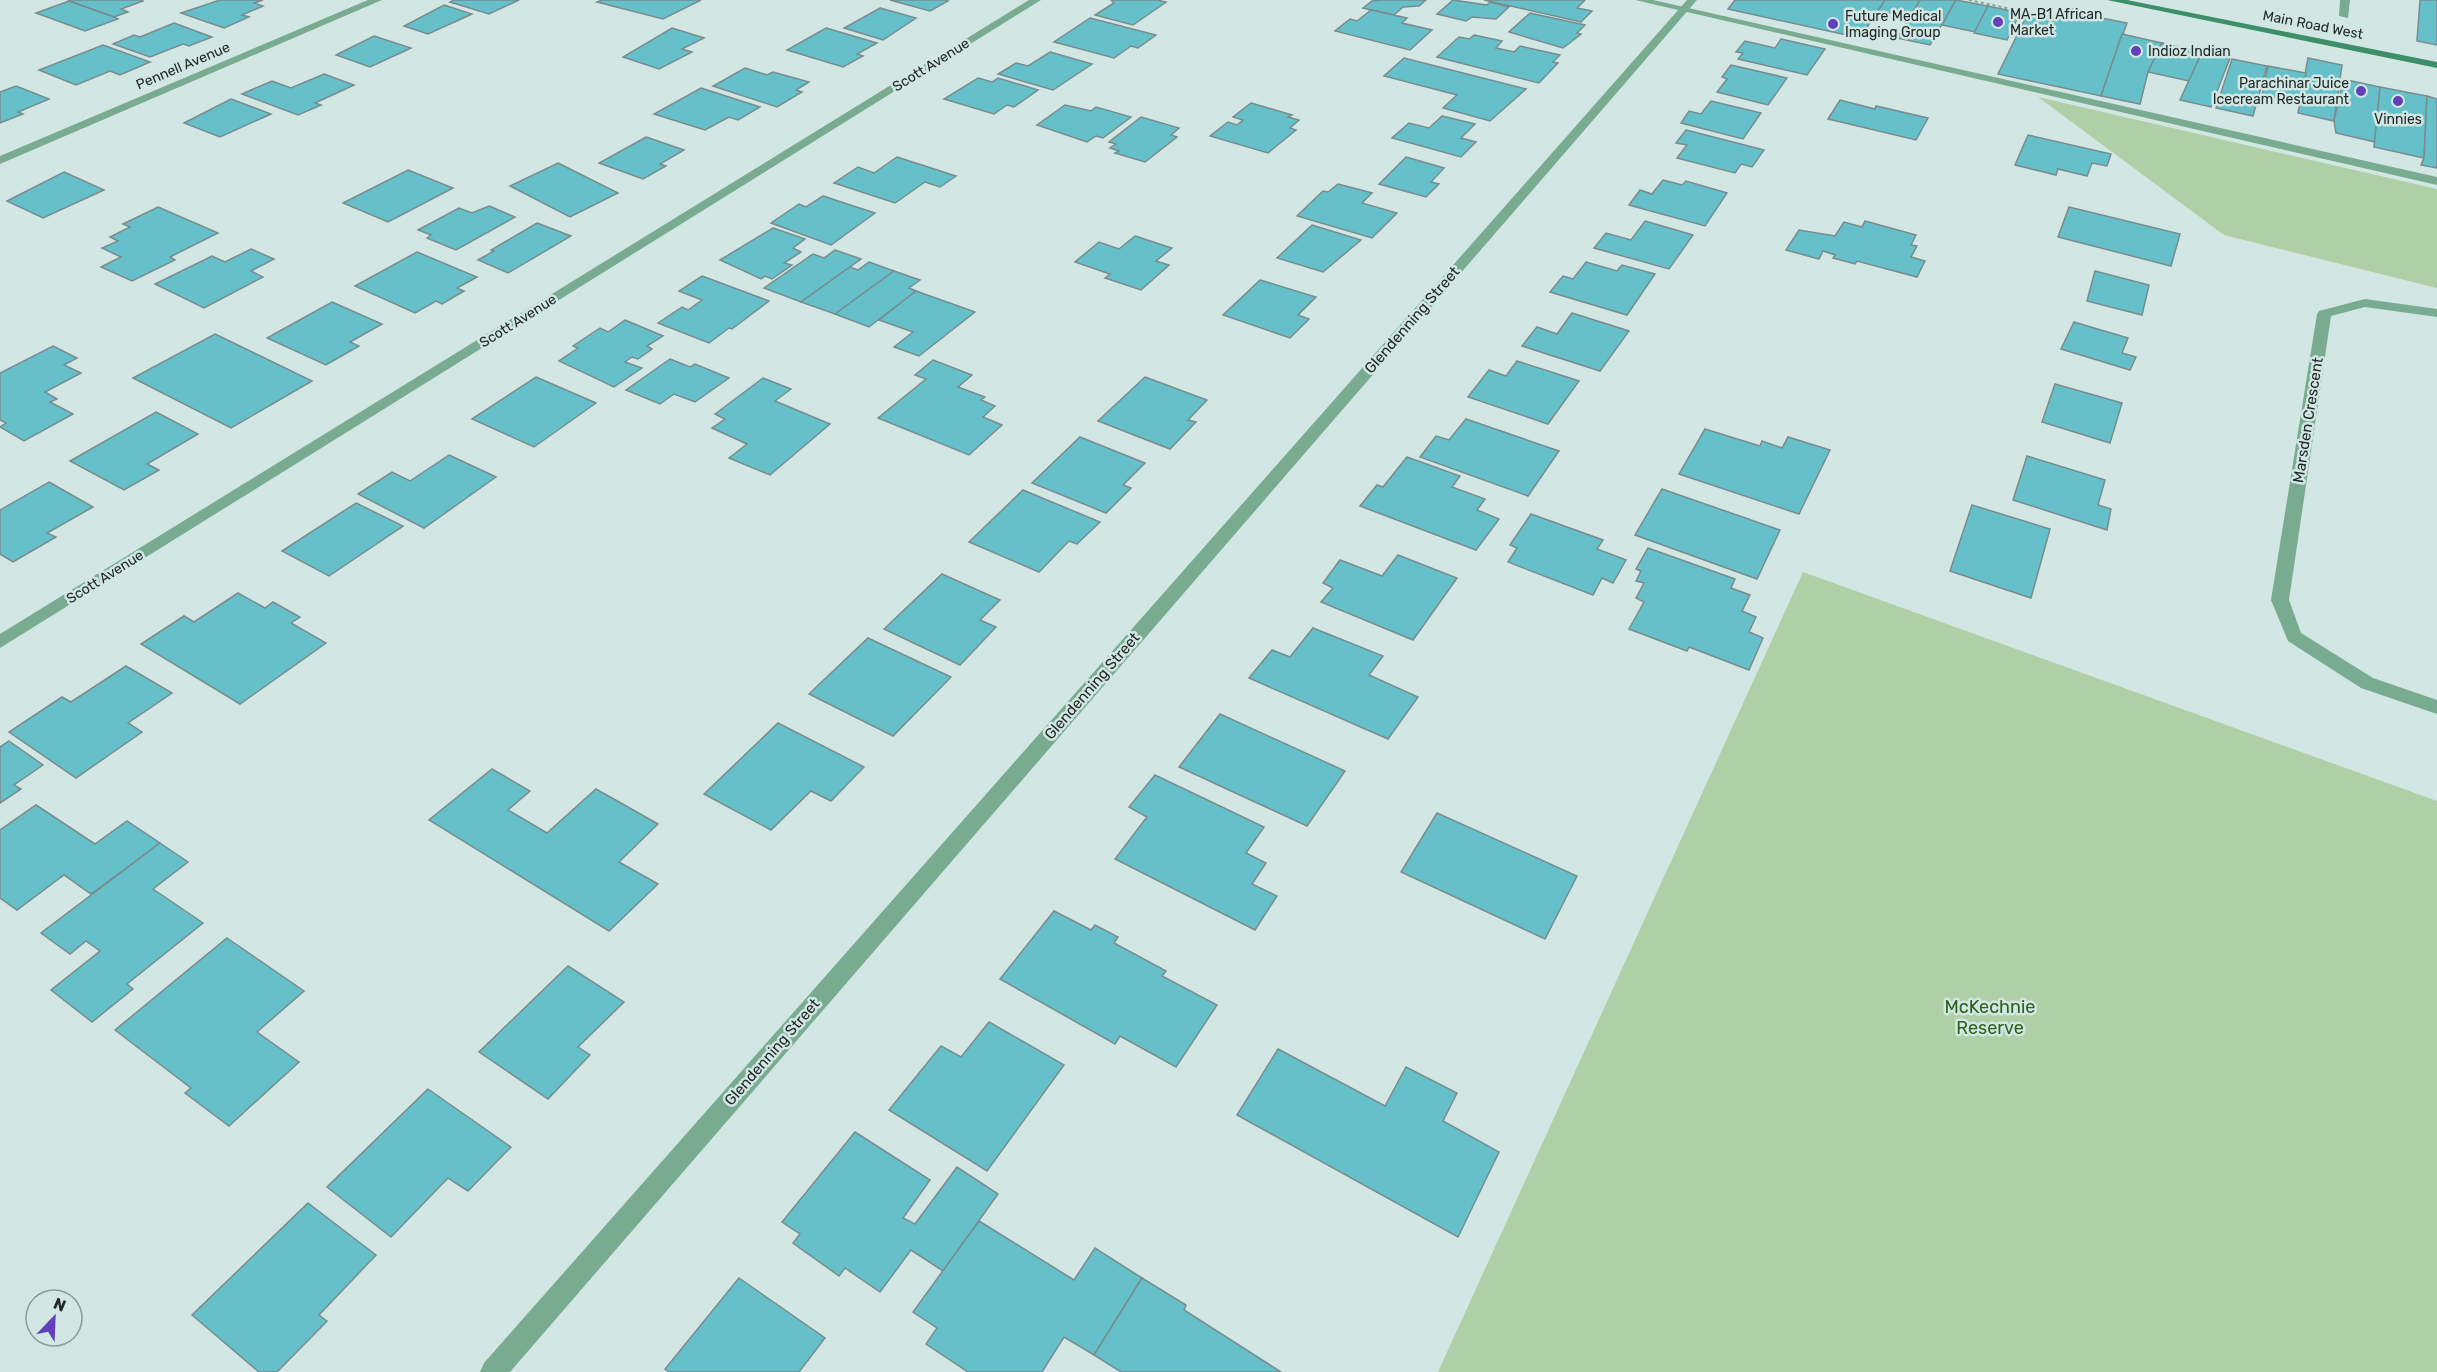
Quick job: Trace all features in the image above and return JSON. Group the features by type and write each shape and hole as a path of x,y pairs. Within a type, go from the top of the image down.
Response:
{"main road":[{"name":"Main Road West","path":"2112,0 2437,65"}],"street":[{"name":"Pennell Avenue","path":"0,160 377,0"},
{"name":"Scott Avenue","path":"0,642 1036,0"},
{"path":"1640,0 1688,5 2437,181"},
{"path":"2344,16 2345,0"},
{"name":"Glendenning Street","path":"493,1372 1688,5"},
{"name":"Marsden Crescent","path":"2437,313 2365,303 2324,314 2280,600 2294,637 2367,683 2437,707"}],"green space":[{"path":"2038,97 2437,189 2437,288 2224,235"},
{"name":"McKechnie Reserve","path":"1803,572 2437,801 2437,1372 1438,1372"}],"building":[{"path":"220,0 263,0 254,3 263,6 242,15 249,17 224,28 181,13"},
{"path":"454,0 519,0 489,14 450,2"},
{"path":"602,0 701,0 663,19 597,2"},
{"path":"890,0 945,0 948,1 930,11"},
{"path":"1111,0 1166,2 1133,25 1095,15 1114,3"},
{"path":"1426,0 1419,6 1403,7 1394,15 1363,8 1372,1"},
{"path":"1453,0 1487,5 1490,2 1509,7 1496,19 1472,17 1466,21 1437,14"},
{"path":"1484,0 1585,0 1577,8 1592,11 1581,22"},
{"name":"Future Medical Imaging Group","path":"1735,0 1885,0 1860,38 1728,9"},
{"path":"1885,0 1920,0 1912,13 1898,10 1896,14 1878,11"},
{"path":"1920,0 1956,0 1930,45 1897,38"},
{"path":"1956,0 1988,6 1975,32 1942,25"},
{"path":"2420,0 2437,0 2437,45 2417,41"},
{"path":"69,1 143,1 121,9 128,12 114,17"},
{"path":"69,1 118,19 85,31 36,13"},
{"path":"444,5 472,14 428,34 404,26"},
{"name":"MA-B1 African Market","path":"1988,6 2020,13 2007,40 1974,33"},
{"path":"880,8 916,18 883,40 844,28"},
{"path":"1371,10 1407,18 1402,23 1432,30 1410,50 1335,31 1350,19 1357,21"},
{"path":"2061,10 2127,23 2101,96 1998,74 2028,13 2057,19"},
{"path":"1530,13 1585,25 1577,33 1581,34 1563,48 1509,32"},
{"path":"1090,18 1156,35 1138,48 1131,46 1114,58 1054,42"},
{"path":"174,23 212,37 189,46 183,44 150,57 113,44 134,35 140,37"},
{"path":"672,28 704,38 682,49 692,52 659,69 623,57"},
{"path":"826,28 877,43 857,54 863,56 843,67 787,50"},
{"path":"2122,34 2162,43 2148,72 2140,104 2101,96"},
{"path":"1474,35 1502,41 1496,48 1514,52 1520,46 1560,55 1553,62 1558,63 1539,83 1437,57 1459,37 1469,39"},
{"path":"374,36 411,48 370,67 336,55"},
{"path":"1781,39 1825,49 1807,75 1738,59 1743,53 1736,52 1745,41 1775,48"},
{"path":"2162,43 2202,52 2189,81 2148,72"},
{"path":"103,45 150,62 120,75 110,71 76,85 39,70"},
{"path":"1050,52 1092,64 1053,90 998,74 1016,63 1028,66"},
{"path":"2202,52 2230,58 2211,107 2180,100"},
{"path":"1404,58 1526,89 1490,121 1443,108 1457,95 1384,76"},
{"path":"2308,58 2342,65 2334,121 2298,113"},
{"path":"2232,59 2267,66 2253,116 2216,108"},
{"path":"1731,65 1787,78 1768,105 1717,92 1727,79 1722,77"},
{"path":"2268,66 2306,73 2301,103 2262,95"},
{"path":"745,68 767,75 773,72 809,82 796,90 802,92 777,107 713,86"},
{"path":"324,74 354,85 315,103 321,105 298,115 242,94 272,81 291,88"},
{"path":"978,78 992,82 998,78 1038,90 1014,107 1007,105 994,114 944,99"},
{"path":"2343,79 2380,87 2375,142 2336,133 2334,121"},
{"path":"16,86 49,99 18,112 23,114 0,123 0,92"},
{"path":"2380,87 2427,96 2424,158 2374,147"},
{"path":"701,88 760,107 738,120 729,117 705,130 654,114"},
{"path":"2427,96 2437,99 2437,168 2421,165 2424,158"},
{"path":"231,99 271,114 220,137 184,123"},
{"path":"1840,100 1875,109 1876,106 1928,118 1916,140 1828,119"},
{"path":"1711,101 1761,113 1743,139 1681,123 1689,111 1701,114"},
{"path":"1251,103 1292,115 1288,117 1299,120 1290,128 1296,130 1268,153 1210,136 1228,122 1237,125 1243,120 1233,117"},
{"path":"1065,105 1091,111 1096,107 1131,117 1103,138 1096,136 1087,142 1037,125"},
{"path":"1442,116 1475,124 1461,138 1476,142 1461,157 1392,138 1409,123 1429,128"},
{"path":"1141,117 1179,128 1171,135 1177,137 1145,162 1115,153 1119,151 1110,148 1116,144 1109,142"},
{"path":"1686,130 1764,150 1752,167 1741,164 1735,173 1677,158 1687,145 1676,143"},
{"path":"2028,135 2111,154 2107,166 2092,163 2087,176 2058,169 2056,175 2015,165"},
{"path":"646,137 684,150 660,164 666,166 643,179 599,163"},
{"path":"897,157 956,176 940,187 925,182 895,203 834,183 858,167 874,173"},
{"path":"1406,157 1444,168 1431,182 1439,184 1426,197 1379,184"},
{"path":"558,163 618,193 570,217 510,186"},
{"path":"408,170 453,188 388,222 343,203"},
{"path":"64,172 104,190 43,218 7,201"},
{"path":"1663,180 1682,185 1686,181 1727,193 1705,226 1629,205 1640,190 1652,194"},
{"path":"1338,184 1372,193 1362,203 1397,213 1372,238 1297,216 1323,191 1328,192"},
{"path":"823,196 875,213 831,245 771,223 799,204 806,207"},
{"path":"489,206 515,217 456,250 427,238 431,235 418,230 459,208 472,213"},
{"path":"158,207 218,233 170,257 175,260 132,281 101,267 121,257 102,248 118,241 110,237 130,227 123,224"},
{"path":"2069,207 2180,234 2171,266 2058,237"},
{"path":"1645,221 1693,235 1669,269 1594,248 1606,233 1631,240"},
{"path":"1865,221 1916,235 1911,245 1917,246 1911,257 1925,261 1917,277 1857,261 1855,264 1833,258 1835,255 1823,251 1819,259 1786,250 1799,230 1835,236 1844,222 1862,227"},
{"path":"537,223 571,236 508,273 478,260 494,251 491,250"},
{"path":"1312,225 1361,240 1323,272 1277,258"},
{"path":"773,228 805,239 793,248 801,252 784,263 792,265 772,279 765,276 761,279 720,260"},
{"path":"1135,236 1172,248 1156,261 1169,265 1141,290 1105,278 1110,274 1075,262 1099,242 1119,249"},
{"path":"251,249 274,259 251,271 263,277 204,308 155,284 212,256 225,262"},
{"path":"835,250 861,259 801,302 764,288 813,254 824,258"},
{"path":"417,252 477,277 457,288 464,291 442,304 436,301 415,313 355,286"},
{"path":"869,262 894,271 835,314 801,302 850,267 858,270"},
{"path":"1586,262 1617,271 1622,265 1655,274 1627,315 1550,292 1563,276 1573,279"},
{"path":"894,271 920,280 909,288 916,291 869,327 835,314"},
{"path":"2095,271 2149,285 2142,315 2087,301"},
{"path":"702,276 769,301 709,343 658,323 682,307 688,310 702,300 679,291"},
{"path":"1260,280 1316,297 1298,315 1309,319 1290,338 1223,315"},
{"path":"916,291 975,312 919,356 894,347 913,332 879,320"},
{"path":"332,302 382,324 350,342 359,346 326,365 267,338"},
{"path":"1572,313 1629,331 1600,371 1522,346 1537,327 1557,334"},
{"path":"625,320 663,336 647,346 652,349 638,359 632,357 625,362 642,368 614,387 559,361 578,348 573,346 600,328 608,332"},
{"path":"2074,322 2128,338 2122,353 2136,357 2130,370 2061,349"},
{"path":"215,334 312,381 231,428 133,378"},
{"path":"53,346 77,358 64,365 81,373 45,392 57,399 50,402 73,414 24,441 0,427 6,423 0,420 0,373"},
{"path":"670,359 690,367 695,364 729,378 695,402 674,394 660,404 626,390"},
{"path":"933,360 972,375 958,387 985,397 981,400 995,406 983,417 1002,425 969,455 878,418 926,379 915,375"},
{"path":"1517,361 1579,381 1548,424 1468,397 1489,370 1506,376"},
{"path":"536,377 596,403 534,447 472,419"},
{"path":"1145,377 1207,400 1188,420 1196,422 1170,449 1098,421"},
{"path":"763,378 791,389 775,401 830,424 770,475 729,458 747,444 712,428 725,419 715,414"},
{"path":"2055,384 2122,403 2110,443 2042,422"},
{"path":"156,412 198,434 147,464 159,470 124,490 70,461"},
{"path":"1466,419 1559,451 1528,496 1420,457 1436,436 1449,440"},
{"path":"1705,429 1760,446 1762,441 1782,448 1788,437 1830,450 1799,514 1679,474"},
{"path":"1080,437 1145,463 1123,485 1131,488 1106,513 1032,483"},
{"path":"449,455 496,477 424,528 358,494 392,472 410,481"},
{"path":"2027,456 2105,480 2098,505 2111,509 2107,530 2013,500"},
{"path":"1407,457 1460,476 1452,487 1485,499 1477,510 1499,519 1476,550 1360,506 1377,485 1383,487"},
{"path":"49,482 93,507 47,533 56,537 13,562 0,554 0,510"},
{"path":"1662,489 1780,530 1757,579 1635,535"},
{"path":"1023,490 1100,522 1077,544 1069,541 1039,572 969,542"},
{"path":"356,503 403,526 329,576 282,551"},
{"path":"1972,505 2050,529 2031,598 1950,571"},
{"path":"1531,514 1603,540 1597,549 1626,560 1613,583 1602,578 1593,595 1508,562 1517,548 1510,545"},
{"path":"1648,548 1735,579 1731,588 1750,595 1742,611 1756,617 1749,632 1763,638 1749,670 1689,647 1687,651 1629,629 1644,602 1636,598 1644,583 1636,581 1641,571 1636,569"},
{"path":"1398,555 1457,578 1413,640 1321,602 1333,588 1323,583 1340,560 1382,576"},
{"path":"942,574 1000,600 980,620 996,627 960,665 884,629"},
{"path":"238,593 265,608 273,602 300,617 291,623 326,643 240,704 141,644 184,616 194,622"},
{"path":"1313,628 1383,656 1369,675 1418,697 1388,739 1249,678 1272,650 1290,657"},
{"path":"868,638 951,677 893,736 809,694"},
{"path":"126,666 172,693 128,723 142,732 76,778 9,732 62,697 71,702"},
{"path":"1220,714 1345,771 1307,826 1179,767"},
{"path":"778,723 864,767 831,801 811,791 771,830 704,794"},
{"path":"9,741 43,765 14,785 21,789 0,803 0,747"},
{"path":"492,769 530,791 508,810 547,833 596,789 658,824 619,862 658,884 609,931 429,820"},
{"path":"1155,775 1264,827 1246,853 1266,863 1252,884 1277,896 1255,930 1115,859 1147,817 1129,807"},
{"path":"36,805 95,844 127,821 160,843 91,894 64,875 17,910 0,898 0,830"},
{"path":"1437,813 1577,876 1545,939 1401,872"},
{"path":"160,843 188,862 153,889 203,923 127,984 133,989 92,1022 51,990 100,951 86,941 70,954 41,933"},
{"path":"1054,911 1091,930 1095,925 1118,937 1114,943 1166,971 1162,976 1217,1005 1176,1067 1120,1036 1115,1044 1000,979"},
{"path":"227,938 304,991 257,1032 299,1062 229,1126 185,1093 191,1088 115,1030"},
{"path":"568,966 624,1002 578,1047 590,1055 548,1099 479,1052"},
{"path":"989,1022 1064,1065 987,1171 889,1110 941,1046 961,1057"},
{"path":"1278,1049 1385,1106 1406,1067 1457,1093 1443,1121 1499,1152 1458,1237 1237,1115"},
{"path":"428,1089 511,1147 468,1191 448,1178 391,1237 327,1187"},
{"path":"855,1132 930,1180 903,1218 915,1224 957,1167 998,1194 943,1271 911,1250 880,1292 845,1268 839,1276 793,1243 800,1234 782,1222"},
{"path":"308,1203 376,1255 319,1315 327,1321 277,1372 259,1372 192,1315"},
{"path":"979,1221 1074,1280 1095,1248 1142,1278 1094,1355 1064,1337 1042,1372 968,1372 926,1344 937,1328 913,1312"},
{"path":"739,1278 825,1338 799,1372 669,1372 665,1369"},
{"path":"1142,1278 1186,1305 1184,1310 1281,1372 1121,1372 1094,1355"}],"place":[{"name":"MA-B1 African Market","path":"1998,22"},
{"name":"Future Medical Imaging Group","path":"1833,24"},
{"name":"Indioz Indian","path":"2136,51"},
{"name":"Parachinar Juice Icecream Restaurant","path":"2361,91"},
{"name":"Vinnies","path":"2398,101"}]}
